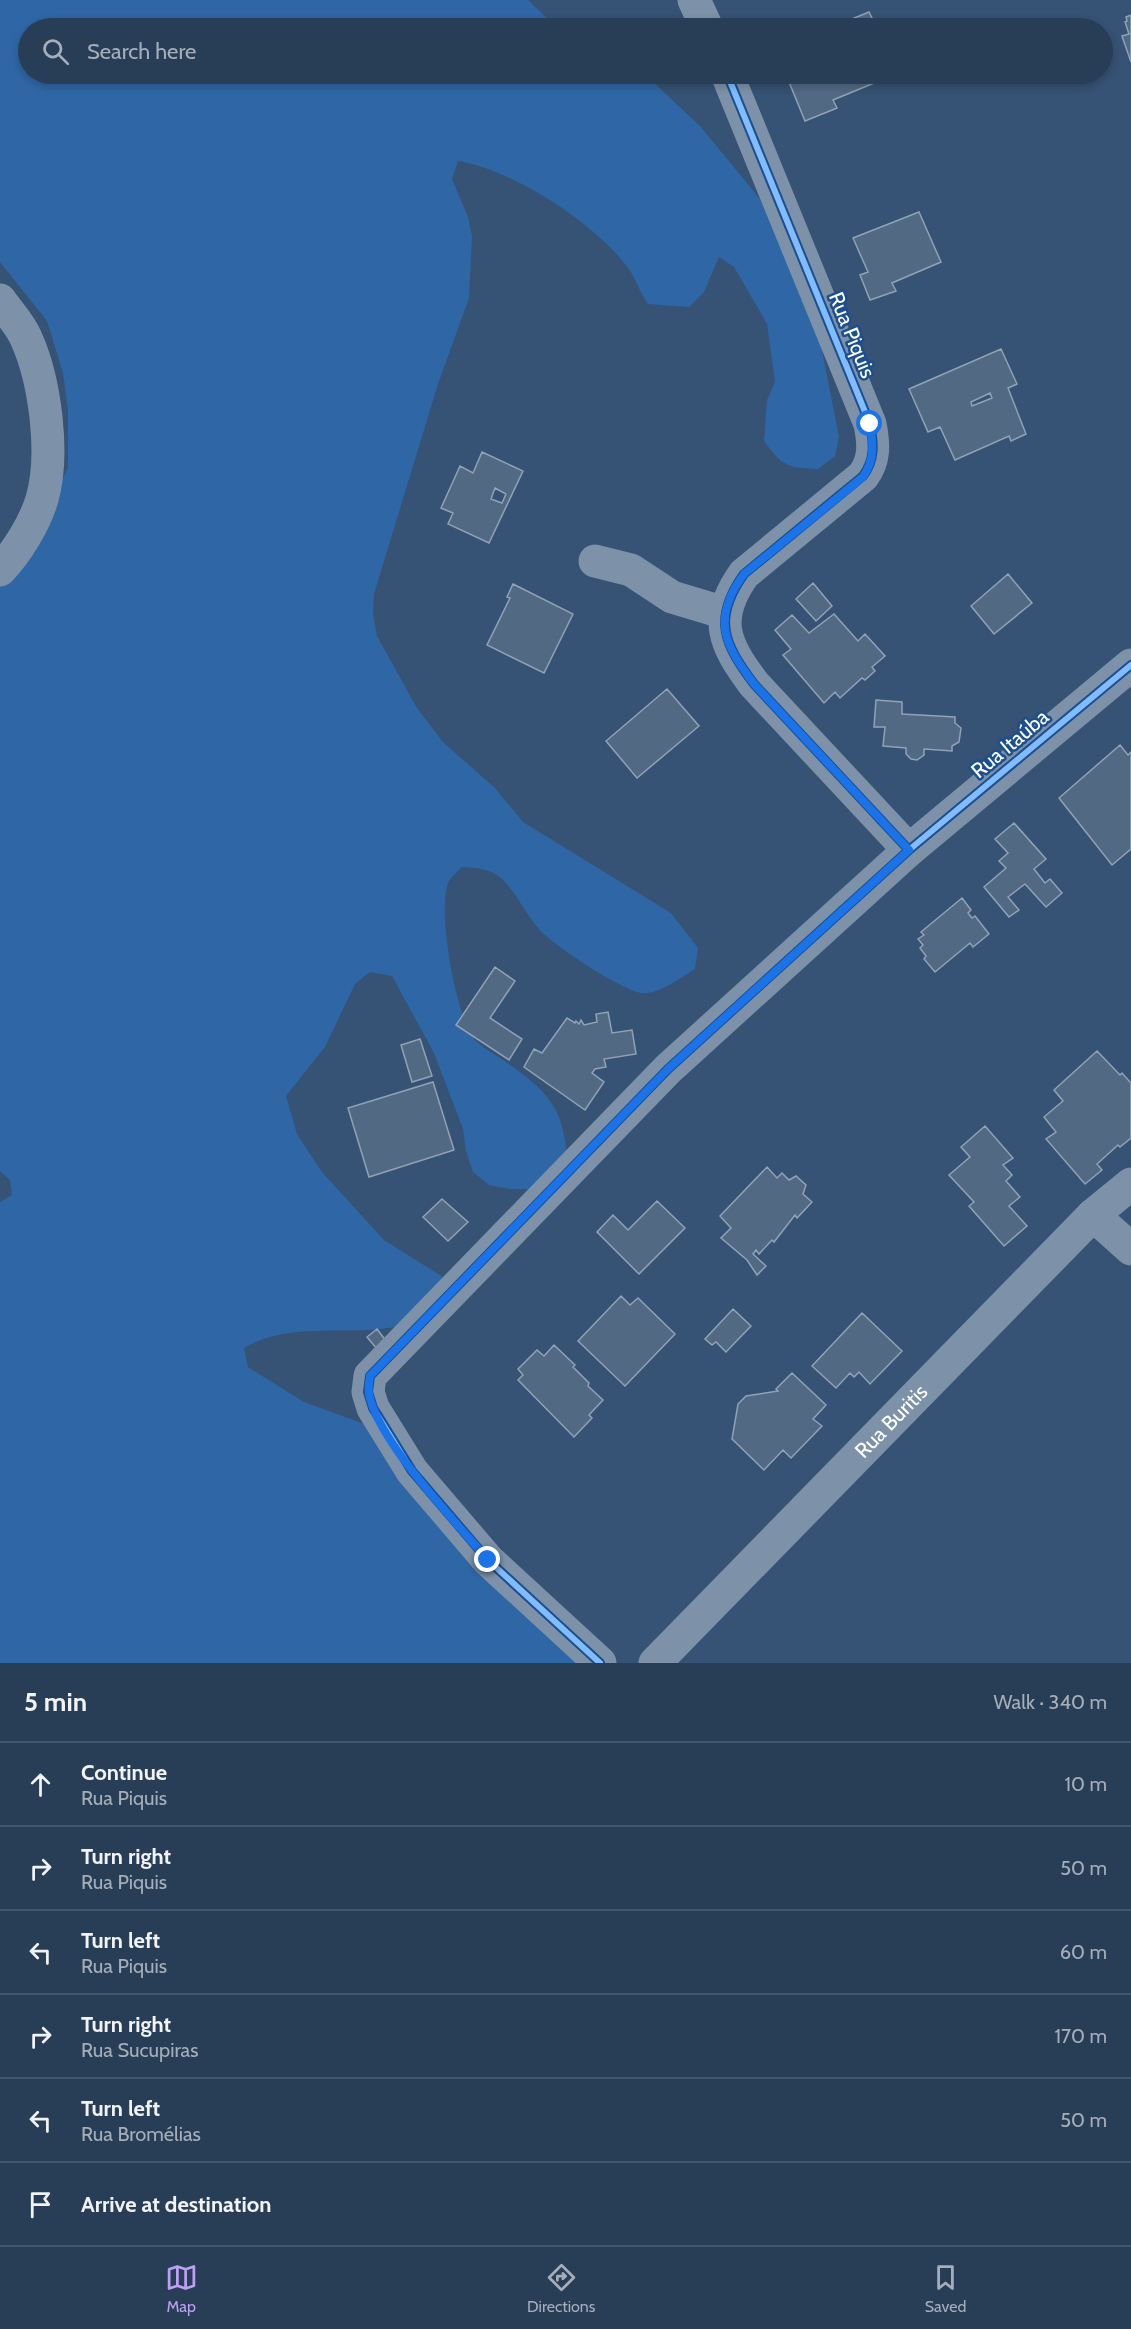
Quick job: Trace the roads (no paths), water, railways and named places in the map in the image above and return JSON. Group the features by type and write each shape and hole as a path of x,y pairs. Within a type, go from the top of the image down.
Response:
{"street":[{"path":"694,0 702,18"},
{"name":"Rua Piquis","path":"731,84 870,424 873,451 870,466 863,477 744,574 730,592 725,613 725,632 732,654 754,684 909,850"},
{"path":"0,300 25,335 39,371 46,428 46,480 42,501 32,522 0,570"},
{"path":"595,561 631,570 672,597 725,613"},
{"name":"Rua Itaúba","path":"600,1663 488,1560 412,1471 373,1408 368,1392 370,1376 668,1069 909,850 1131,665"},
{"name":"Rua Buritis","path":"655,1663 1094,1215 1131,1184"},
{"path":"1094,1215 1131,1249"}]}
